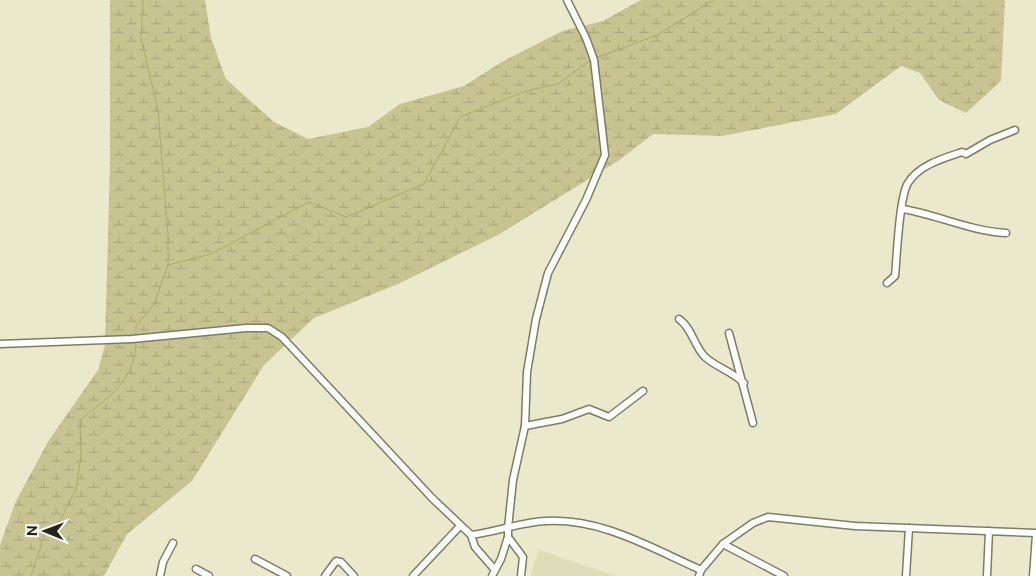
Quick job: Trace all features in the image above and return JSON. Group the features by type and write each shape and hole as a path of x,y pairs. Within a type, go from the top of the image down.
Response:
{"street":[{"path":"494,573 508,537 513,480 525,426 527,372 545,280 586,200 605,155 594,60 586,38 567,0"},
{"path":"887,282 895,276 908,183 923,168 958,154 966,154 990,140 1015,130"},
{"path":"903,209 927,213 972,229 1006,233"},
{"path":"678,319 689,330 705,356 713,363 728,370 744,383"},
{"path":"0,344 140,339 246,328 268,328 276,332 460,526 471,535 475,547 494,573"},
{"path":"729,333 744,383 753,423"},
{"path":"525,426 562,419 589,409 609,417 643,391"},
{"path":"471,535 544,521 571,520 598,525 700,573 723,544 753,523 768,517 855,526 1036,534 1033,576"},
{"path":"413,576 460,526"},
{"path":"906,576 909,528"},
{"path":"986,576 989,532"},
{"path":"508,537 523,557 521,576"},
{"path":"160,576 163,562 173,543"},
{"path":"723,544 784,576"},
{"path":"256,559 287,576"},
{"path":"325,576 336,560 341,562 354,576"},
{"path":"196,569 209,576"}],"shaded area":[{"path":"539,550 616,576 530,576"}],"green space":[{"path":"110,0 205,0 211,38 226,79 274,122 308,139 368,127 400,104 464,86 500,63 562,31 603,21 641,0 1005,0 1001,81 966,113 939,100 920,73 901,66 836,114 722,136 653,134 618,161 498,235 398,284 314,318 264,365 192,481 127,534 104,576 0,576 0,545 16,501 49,440 98,370 105,345 110,164"}],"waterway":[{"path":"136,336 136,326 154,304 168,265 168,235 158,110 141,39 143,0"},
{"path":"596,58 657,35 714,0"},
{"path":"168,265 211,254 309,202 346,217 424,184 460,117 526,91 558,84 592,59"},
{"path":"31,576 42,543 37,535 60,521 76,489 81,456 80,420 110,396 125,378 131,368 136,342"}]}
